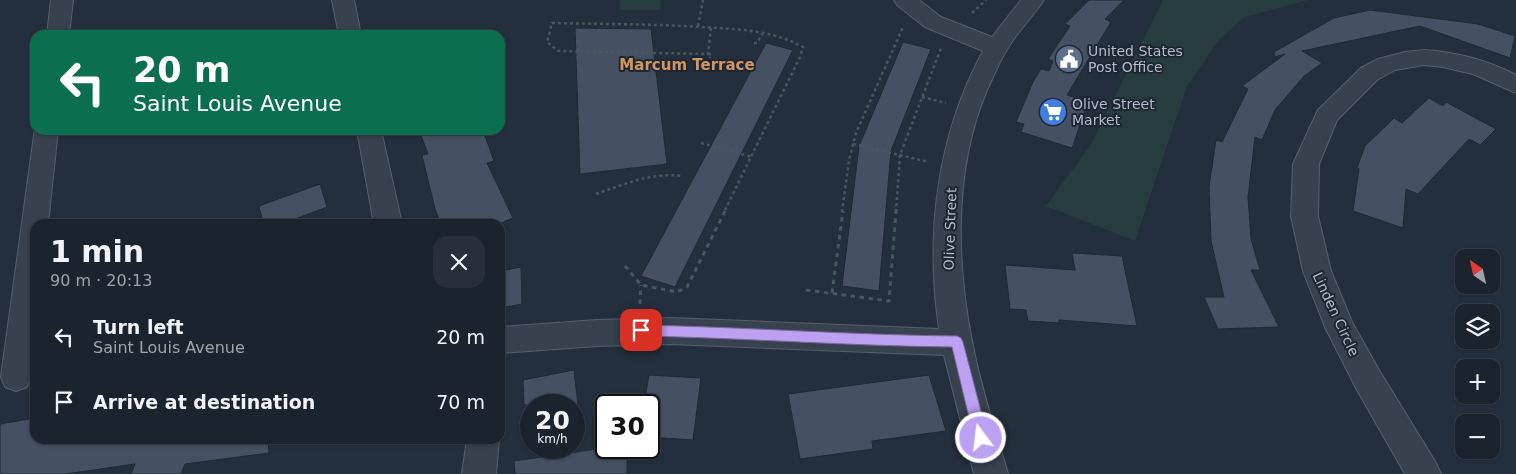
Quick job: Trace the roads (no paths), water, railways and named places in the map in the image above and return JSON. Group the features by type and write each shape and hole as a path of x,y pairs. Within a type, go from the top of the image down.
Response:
{"street":[{"path":"59,30 62,0"},
{"path":"342,0 349,30"},
{"path":"905,0 932,22 997,48"},
{"name":"Olive Street","path":"990,474 957,342 950,304 948,216 959,141 969,106 997,48 1033,0"},
{"name":"Linden Circle","path":"1424,474 1347,343 1315,269 1306,234 1303,201 1312,145 1325,120 1340,100 1359,82 1392,62 1426,58 1446,59 1487,71 1516,85"},
{"path":"36,219 45,135"},
{"path":"370,135 387,219"},
{"path":"17,377 30,266"},
{"path":"505,340 641,330 729,332 877,341 957,342"},
{"path":"479,474 482,444"}],"place":[{"name":"United States Post Office","path":"1069,59"},
{"name":"Olive Street Market","path":"1053,112"}],"district":[{"name":"Marcum Terrace","path":"687,65"}]}
